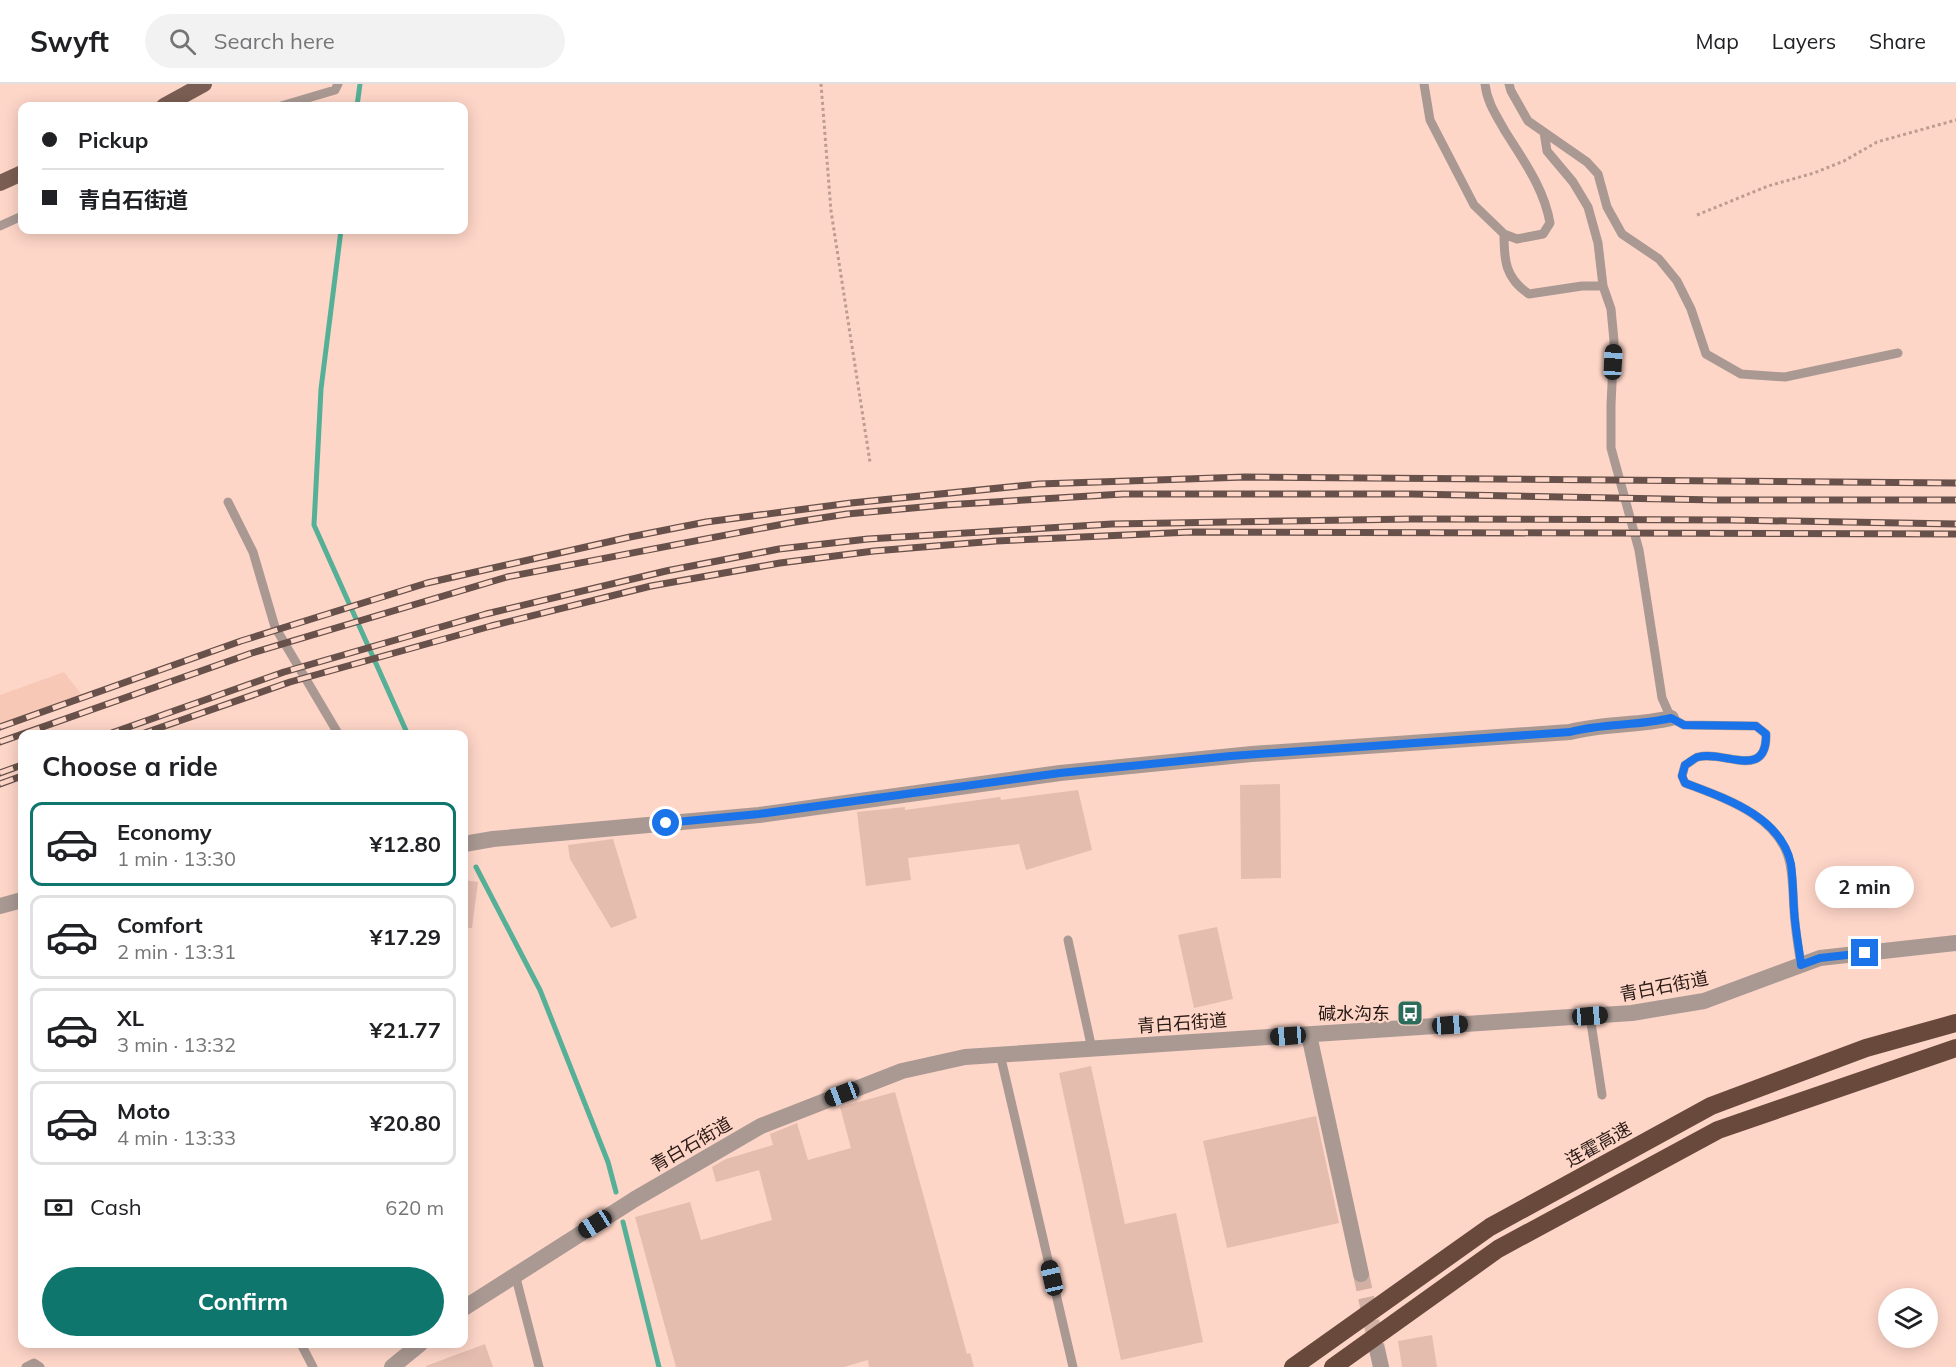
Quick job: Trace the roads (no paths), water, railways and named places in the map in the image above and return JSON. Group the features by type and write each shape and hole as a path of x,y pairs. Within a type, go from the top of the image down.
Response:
{"highway":[{"name":"连霍高速","path":"1293,1367 1490,1227 1711,1106 1866,1048 1956,1023"},
{"path":"1333,1367 1498,1249 1718,1130 1956,1048"}],"main road":[{"path":"171,102 204,84"},
{"path":"0,183 18,175"}],"street":[{"path":"468,843 505,837 759,814 1060,773 1252,754 1570,732 1584,728 1656,722 1671,718"},
{"path":"0,906 18,901"},
{"name":"青白石街道","path":"468,1305 635,1199 761,1125 902,1071 965,1057 1000,1054 1632,1013 1704,1001 1820,958 1956,943"},
{"path":"1310,1035 1361,1274"},
{"path":"392,1367 415,1348"},
{"path":"1377,1349 1381,1367"}],"lane":[{"path":"294,102 335,90 338,84"},
{"path":"1424,84 1430,120 1473,205 1504,234 1517,239 1532,238 1543,234 1550,223 1547,206 1537,184 1487,100 1485,84"},
{"path":"1509,84 1510,91 1528,121 1587,162 1598,174 1607,207 1622,234 1659,259 1677,281 1691,309 1706,354 1741,375 1785,377 1898,352"},
{"path":"1544,132 1547,151 1573,182 1588,207 1598,243 1602,286 1611,309 1614,341 1611,448 1640,550 1662,698 1671,718 1684,725 1756,726 1766,734 1767,746 1764,753 1752,761 1698,757 1685,765 1682,776 1685,783 1756,815 1781,841 1790,862 1801,965"},
{"path":"0,226 18,218"},
{"path":"1504,234 1503,259 1510,274 1529,294 1582,286 1602,286"},
{"path":"228,502 253,552 275,627 336,730"},
{"path":"1068,940 1092,1048"},
{"path":"1590,1016 1602,1095"},
{"path":"1000,1054 1072,1367"},
{"path":"515,1274 539,1367"},
{"path":"303,1348 313,1367"},
{"path":"26,1367 34,1362 40,1367"}],"waterway":[{"path":"358,102 360,84"},
{"path":"340,234 321,389 314,525 406,730"},
{"path":"476,867 540,990 608,1162 616,1192"},
{"path":"623,1222 659,1367"}],"tunnel":[{"path":"1361,1274 1377,1348"}],"railway":[{"path":"0,727 241,641 427,583 706,522 851,503 1039,484 1245,477 1956,483"},
{"path":"34,730 252,653 507,577 847,514 945,505 1123,494 1411,494 1716,500 1956,500"},
{"path":"120,730 284,672 486,614 666,571 779,549 868,539 1112,524 1412,519 1730,520 1956,524"},
{"path":"153,730 290,682 491,626 651,586 780,563 874,551 996,541 1191,532 1956,534"},
{"path":"0,742 18,736"},
{"path":"0,773 18,766"},
{"path":"0,784 18,777"}],"place":[{"name":"碱水沟东","path":"1410,1013"}]}
